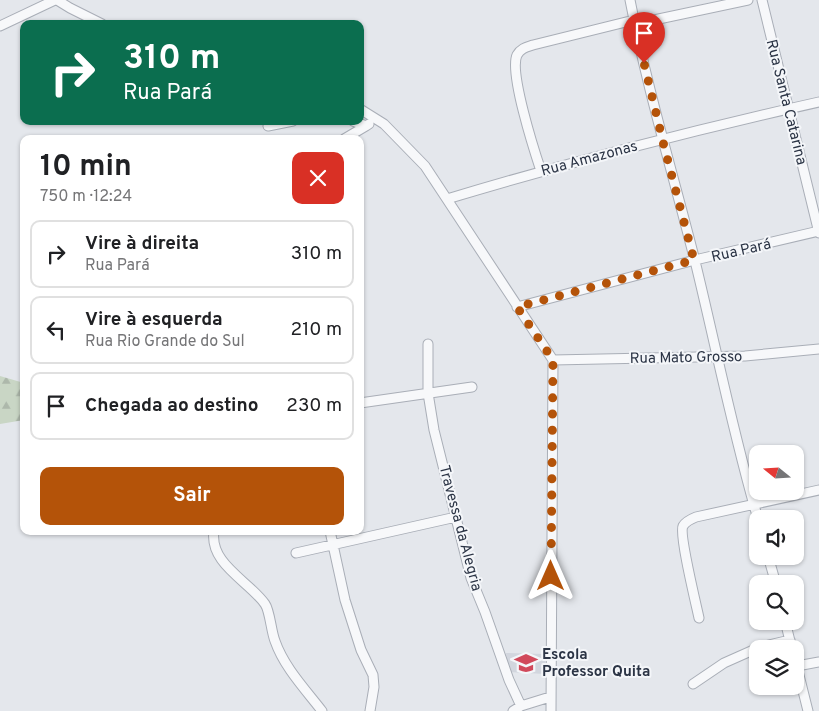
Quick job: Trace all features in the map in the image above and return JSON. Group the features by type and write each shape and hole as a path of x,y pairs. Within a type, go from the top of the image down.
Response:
{"street":[{"path":"0,26 56,0 94,20"},
{"path":"630,0 662,139 755,510"},
{"path":"541,171 515,72 515,63 521,50 533,45 634,22 748,0"},
{"name":"Rua Santa Catarina","path":"762,0 819,232"},
{"name":"Rua Amazonas","path":"447,199 541,171 662,139 819,102"},
{"path":"364,111 391,130 424,166 553,360 551,711"},
{"path":"351,135 375,118"},
{"path":"268,126 273,125"},
{"name":"Rua Pará","path":"517,307 694,260 819,232"},
{"name":"Travessa da Alegria","path":"428,344 428,393 434,430 471,578 509,680 521,706"},
{"name":"Rua Mato Grosso","path":"553,360 767,355 819,349"},
{"path":"364,402 472,387"},
{"path":"699,618 682,529 684,524 689,520 819,490"},
{"path":"296,553 456,517"},
{"path":"214,535 217,552 227,567 266,605 275,642 283,658 322,711"},
{"path":"331,535 354,631 360,650 373,675 374,687 370,711"},
{"path":"693,684 724,663 749,652"},
{"path":"804,663 819,662"},
{"path":"804,695 808,711"},
{"path":"513,711 521,706 550,697"}],"shaded area":[{"name":"Escola Professor Quita","path":"506,653 545,654 545,674 508,672"}],"green space":[{"path":"0,376 20,382 20,421 0,424"}],"place":[{"name":"Escola Professor Quita","path":"526,663"}],"route":[{"path":"551,576 553,360 517,307 694,260 644,63"}]}
